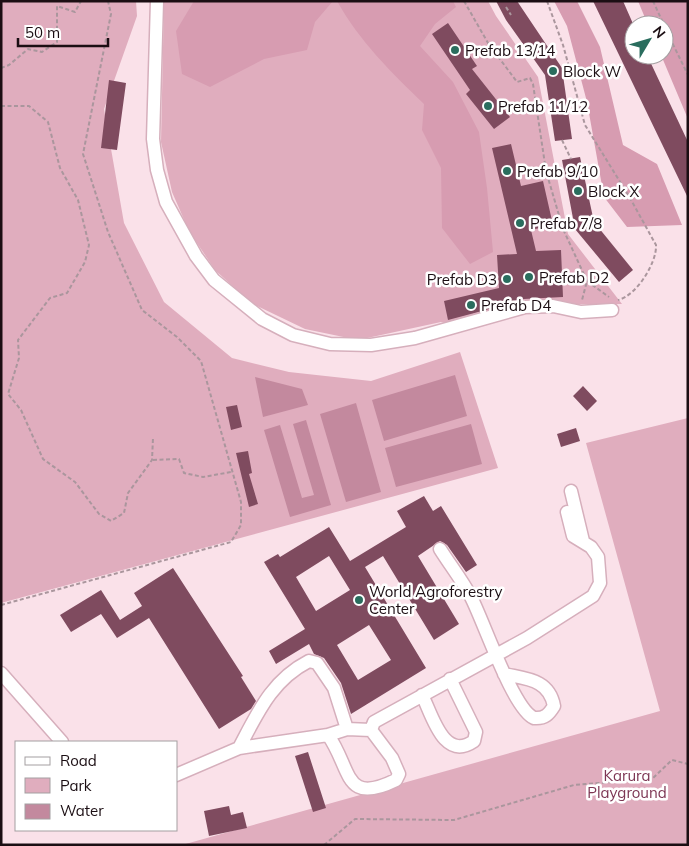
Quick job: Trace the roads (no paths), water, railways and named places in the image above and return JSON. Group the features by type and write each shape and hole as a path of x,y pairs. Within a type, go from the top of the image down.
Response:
{"lane":[{"path":"157,1 153,139 157,170 166,202 196,256 214,280 238,302 262,319 294,335 330,344 371,345 415,338 525,307 553,306 581,312 612,310"},
{"path":"572,491 583,541"},
{"path":"371,730 374,722 527,638 593,596 600,583 600,567 595,551 583,541 573,536 567,512"},
{"path":"440,548 470,595 504,674"},
{"path":"239,748 267,697 286,674 309,661 317,663 334,688 347,728"},
{"path":"1,673 61,741"},
{"path":"422,695 433,722 443,737 458,746 467,746 474,741 476,732 450,679"},
{"path":"178,774 239,748 328,735 347,728 371,730 392,758 399,774 396,780 368,790 360,789 353,784 338,749 328,735"}],"water":[{"path":"455,375 467,416 384,441 372,400"},
{"path":"255,377 302,389 308,405 263,417"},
{"path":"356,403 381,492 346,502 320,414"},
{"path":"306,420 331,505 290,517 264,430 280,425 302,498 314,495 293,424"},
{"path":"471,424 482,464 396,487 385,448"}],"place":[{"name":"Prefab 13/14","path":"455,50"},
{"name":"Block W","path":"553,71"},
{"name":"Prefab 11/12","path":"488,106"},
{"name":"Prefab 9/10","path":"507,171"},
{"name":"Block X","path":"578,191"},
{"name":"Prefab 7/8","path":"520,223"},
{"name":"Prefab D2","path":"529,277"},
{"name":"Prefab D3","path":"507,279"},
{"name":"Prefab D4","path":"471,305"},
{"name":"World Agroforestry Center","path":"359,600"}],"park label":[{"name":"Karura Playground","path":"627,784"}]}
